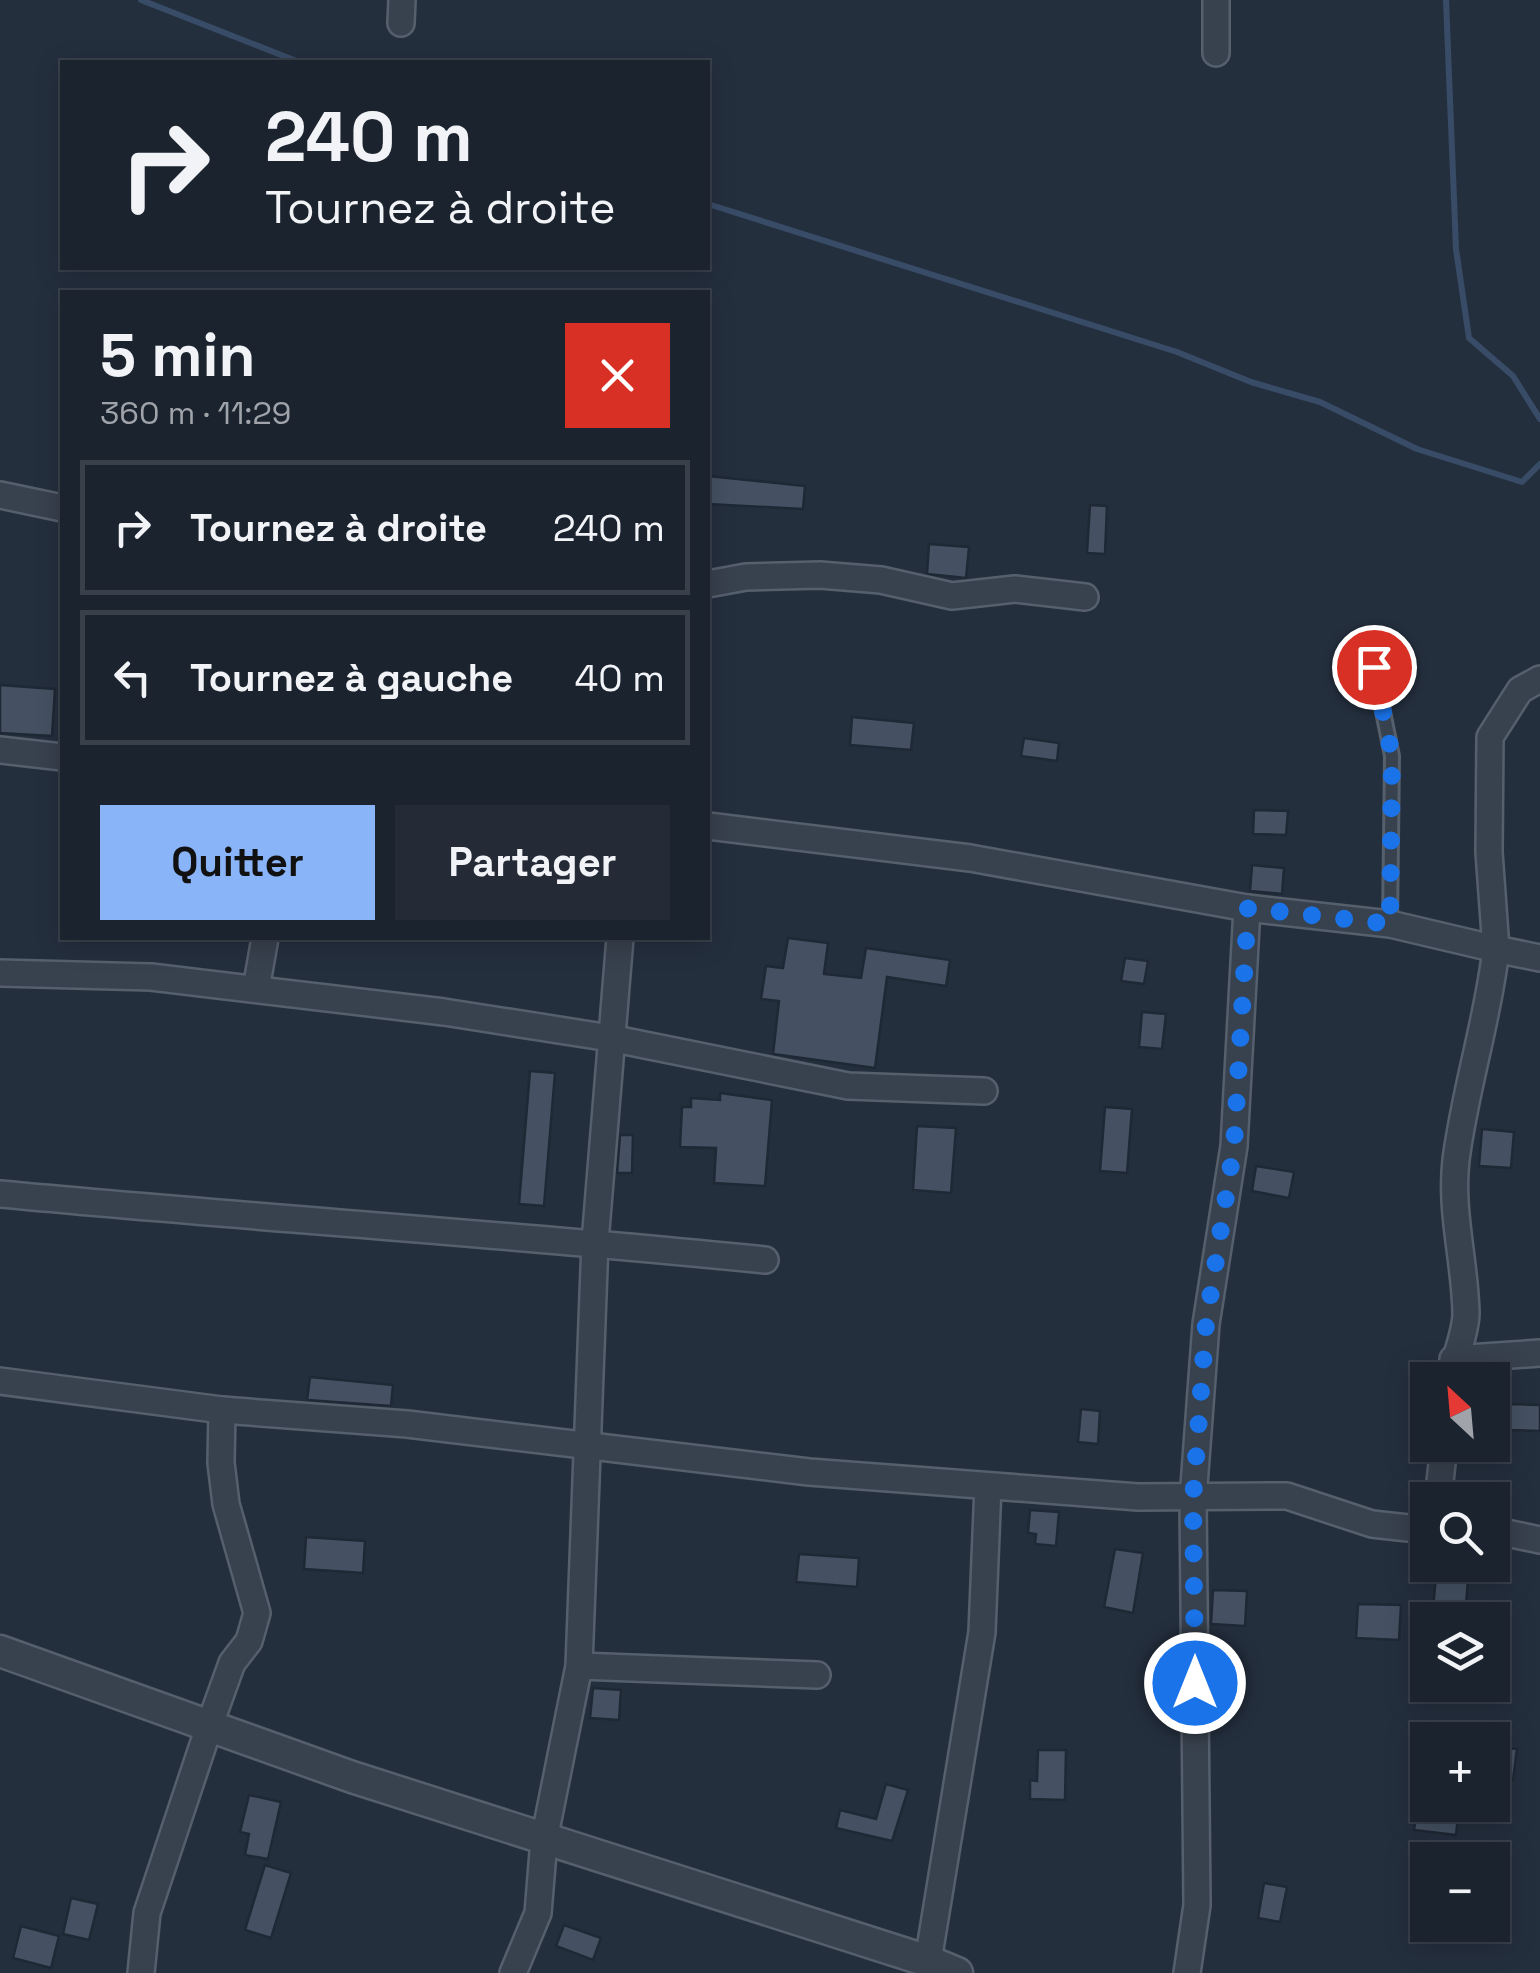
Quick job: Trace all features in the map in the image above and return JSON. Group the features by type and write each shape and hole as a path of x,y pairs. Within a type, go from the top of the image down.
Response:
{"street":[{"path":"1216,0 1216,53"},
{"path":"0,495 60,508"},
{"path":"710,584 746,577 820,575 882,580 952,596 1015,588 1085,596"},
{"path":"1454,1362 1466,1316 1452,1200 1466,1098 1492,990 1496,949 1489,852 1490,737 1520,690 1540,679"},
{"path":"0,750 60,757"},
{"path":"710,826 970,858 1248,908 1390,924 1540,958"},
{"path":"1187,1973 1197,1905 1193,1499 1206,1324 1234,1146 1248,908"},
{"path":"256,989 265,940"},
{"path":"513,1973 538,1913 544,1840 579,1666 595,1242 620,940"},
{"path":"0,972 151,977 256,989 610,1038 848,1086 984,1091"},
{"path":"0,1194 270,1219 595,1242 765,1260"},
{"path":"1496,1362 1540,1354"},
{"path":"0,1381 222,1410 408,1424 808,1472 1193,1499 1286,1496 1372,1524 1410,1527"},
{"path":"141,1973 147,1914 232,1663 249,1640 257,1614 226,1504 221,1463 222,1410"},
{"path":"928,1961 982,1632 988,1486"},
{"path":"1510,1534 1540,1540"},
{"path":"0,1651 352,1776 957,1973"},
{"path":"579,1666 817,1675"}],"lane":[{"path":"1374,667 1392,756 1390,924"}],"building":[{"path":"710,476 805,486 803,509 710,504"},
{"path":"1090,505 1107,506 1105,554 1087,553"},
{"path":"929,544 969,547 966,578 927,574"},
{"path":"0,685 55,689 52,736 0,733"},
{"path":"852,717 914,723 911,750 850,745"},
{"path":"1024,738 1059,743 1057,761 1021,756"},
{"path":"1254,810 1288,811 1286,835 1253,834"},
{"path":"1252,865 1284,868 1282,894 1250,891"},
{"path":"788,938 828,943 824,974 861,978 866,948 950,960 946,986 887,977 875,1068 773,1054 779,1001 761,999 766,966 783,968"},
{"path":"1125,958 1148,961 1144,984 1121,981"},
{"path":"1142,1012 1166,1014 1162,1049 1139,1047"},
{"path":"530,1071 555,1073 544,1206 519,1204"},
{"path":"720,1093 772,1100 765,1186 714,1183 716,1148 680,1147 682,1107 691,1107 691,1098 720,1100"},
{"path":"1105,1107 1132,1109 1127,1173 1100,1171"},
{"path":"917,1126 956,1128 951,1193 913,1190"},
{"path":"1482,1129 1514,1132 1511,1168 1479,1166"},
{"path":"620,1135 633,1135 632,1173 617,1173"},
{"path":"1256,1166 1294,1172 1289,1198 1252,1191"},
{"path":"310,1377 393,1385 391,1406 307,1400"},
{"path":"1510,1404 1540,1405 1540,1431 1510,1430"},
{"path":"1081,1409 1100,1411 1098,1444 1078,1442"},
{"path":"1030,1510 1059,1512 1056,1546 1035,1544 1036,1534 1028,1533"},
{"path":"306,1537 365,1541 363,1573 304,1569"},
{"path":"1115,1549 1143,1553 1133,1613 1104,1607"},
{"path":"799,1554 859,1558 857,1587 796,1582"},
{"path":"1435,1582 1468,1582 1466,1602 1434,1602"},
{"path":"1213,1590 1247,1591 1245,1626 1211,1624"},
{"path":"1358,1604 1401,1605 1399,1640 1356,1638"},
{"path":"593,1688 621,1690 619,1720 590,1718"},
{"path":"1510,1748 1517,1749 1510,1780"},
{"path":"1038,1750 1066,1750 1065,1800 1030,1799 1030,1780 1037,1781"},
{"path":"886,1784 908,1790 892,1841 836,1828 840,1810 876,1819"},
{"path":"249,1795 281,1802 268,1859 245,1855 249,1834 240,1832"},
{"path":"1415,1822 1457,1822 1456,1835 1414,1830"},
{"path":"265,1865 291,1873 271,1938 245,1930"},
{"path":"1264,1883 1287,1887 1280,1922 1258,1918"},
{"path":"71,1898 98,1904 89,1940 63,1934"},
{"path":"564,1925 601,1938 593,1960 556,1946"},
{"path":"21,1926 59,1936 51,1968 13,1958"}],"waterway":[{"path":"141,0 294,60"},
{"path":"1446,0 1456,249 1469,338 1513,376 1540,419"},
{"path":"710,205 1177,352 1251,382 1320,402 1417,449 1522,482 1540,464"}],"route":[{"path":"1195,1683 1193,1499 1206,1324 1234,1146 1248,908 1390,924 1388,831 1392,756 1374,667"}]}
